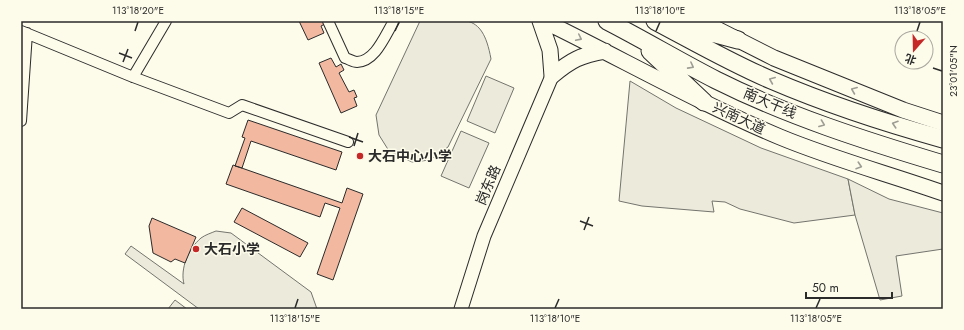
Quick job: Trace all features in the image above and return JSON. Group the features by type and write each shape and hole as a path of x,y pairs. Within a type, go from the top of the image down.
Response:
{"highway":[{"name":"南大干线","path":"607,21 717,81 778,108 852,136 943,164"},
{"name":"南大干线","path":"655,21 734,63 771,80 846,109 937,138"},
{"path":"668,21 738,40"},
{"path":"632,34 704,102"}],"main road":[{"path":"540,21 550,50 552,76"},
{"name":"兴南大道","path":"544,21 704,102 780,136 840,160 943,193"},
{"path":"701,21 774,58 903,110 943,123"},
{"path":"552,76 570,61 585,54 605,51"}],"street":[{"path":"133,77 166,21"},
{"path":"328,21 345,58 356,62 368,58 378,48 394,21"},
{"path":"21,121 24,32 133,77 229,113 242,105 348,142"},
{"name":"岗东路","path":"461,309 484,236 552,76"}],"shaded area":[{"path":"459,20 468,21 476,25 482,32 487,43 491,59 448,147 430,160 412,162 389,151 379,135 376,115 420,21"},
{"path":"486,76 514,88 495,133 467,121"},
{"path":"630,81 676,108 761,148 848,179 855,215 794,223 740,209 725,202 712,201 714,212 642,206 619,201"},
{"path":"461,131 489,143 469,188 441,176"},
{"path":"848,179 889,199 943,213 943,249 896,256 902,296 880,300 855,215"},
{"path":"216,231 231,233 311,292 317,309 199,309 125,254 131,246 184,284 184,266 192,248 201,238"},
{"path":"175,300 187,309 168,309"}],"building":[{"path":"299,21 323,21 325,24 321,26 324,33 308,40"},
{"path":"331,58 336,67 341,64 344,70 339,73 349,92 354,90 357,97 354,98 357,106 341,113 319,63"},
{"path":"248,120 342,152 336,170 251,141 242,168 235,166 245,138 242,137"},
{"path":"233,165 342,203 347,188 363,194 333,280 317,274 340,208 325,203 320,217 226,184"},
{"path":"242,208 308,243 300,257 234,222"},
{"path":"152,218 196,237 185,263 175,259 171,262 153,253 149,226"}],"place":[{"name":"大石中心小学","path":"360,156"},
{"name":"大石小学","path":"196,249"}]}
